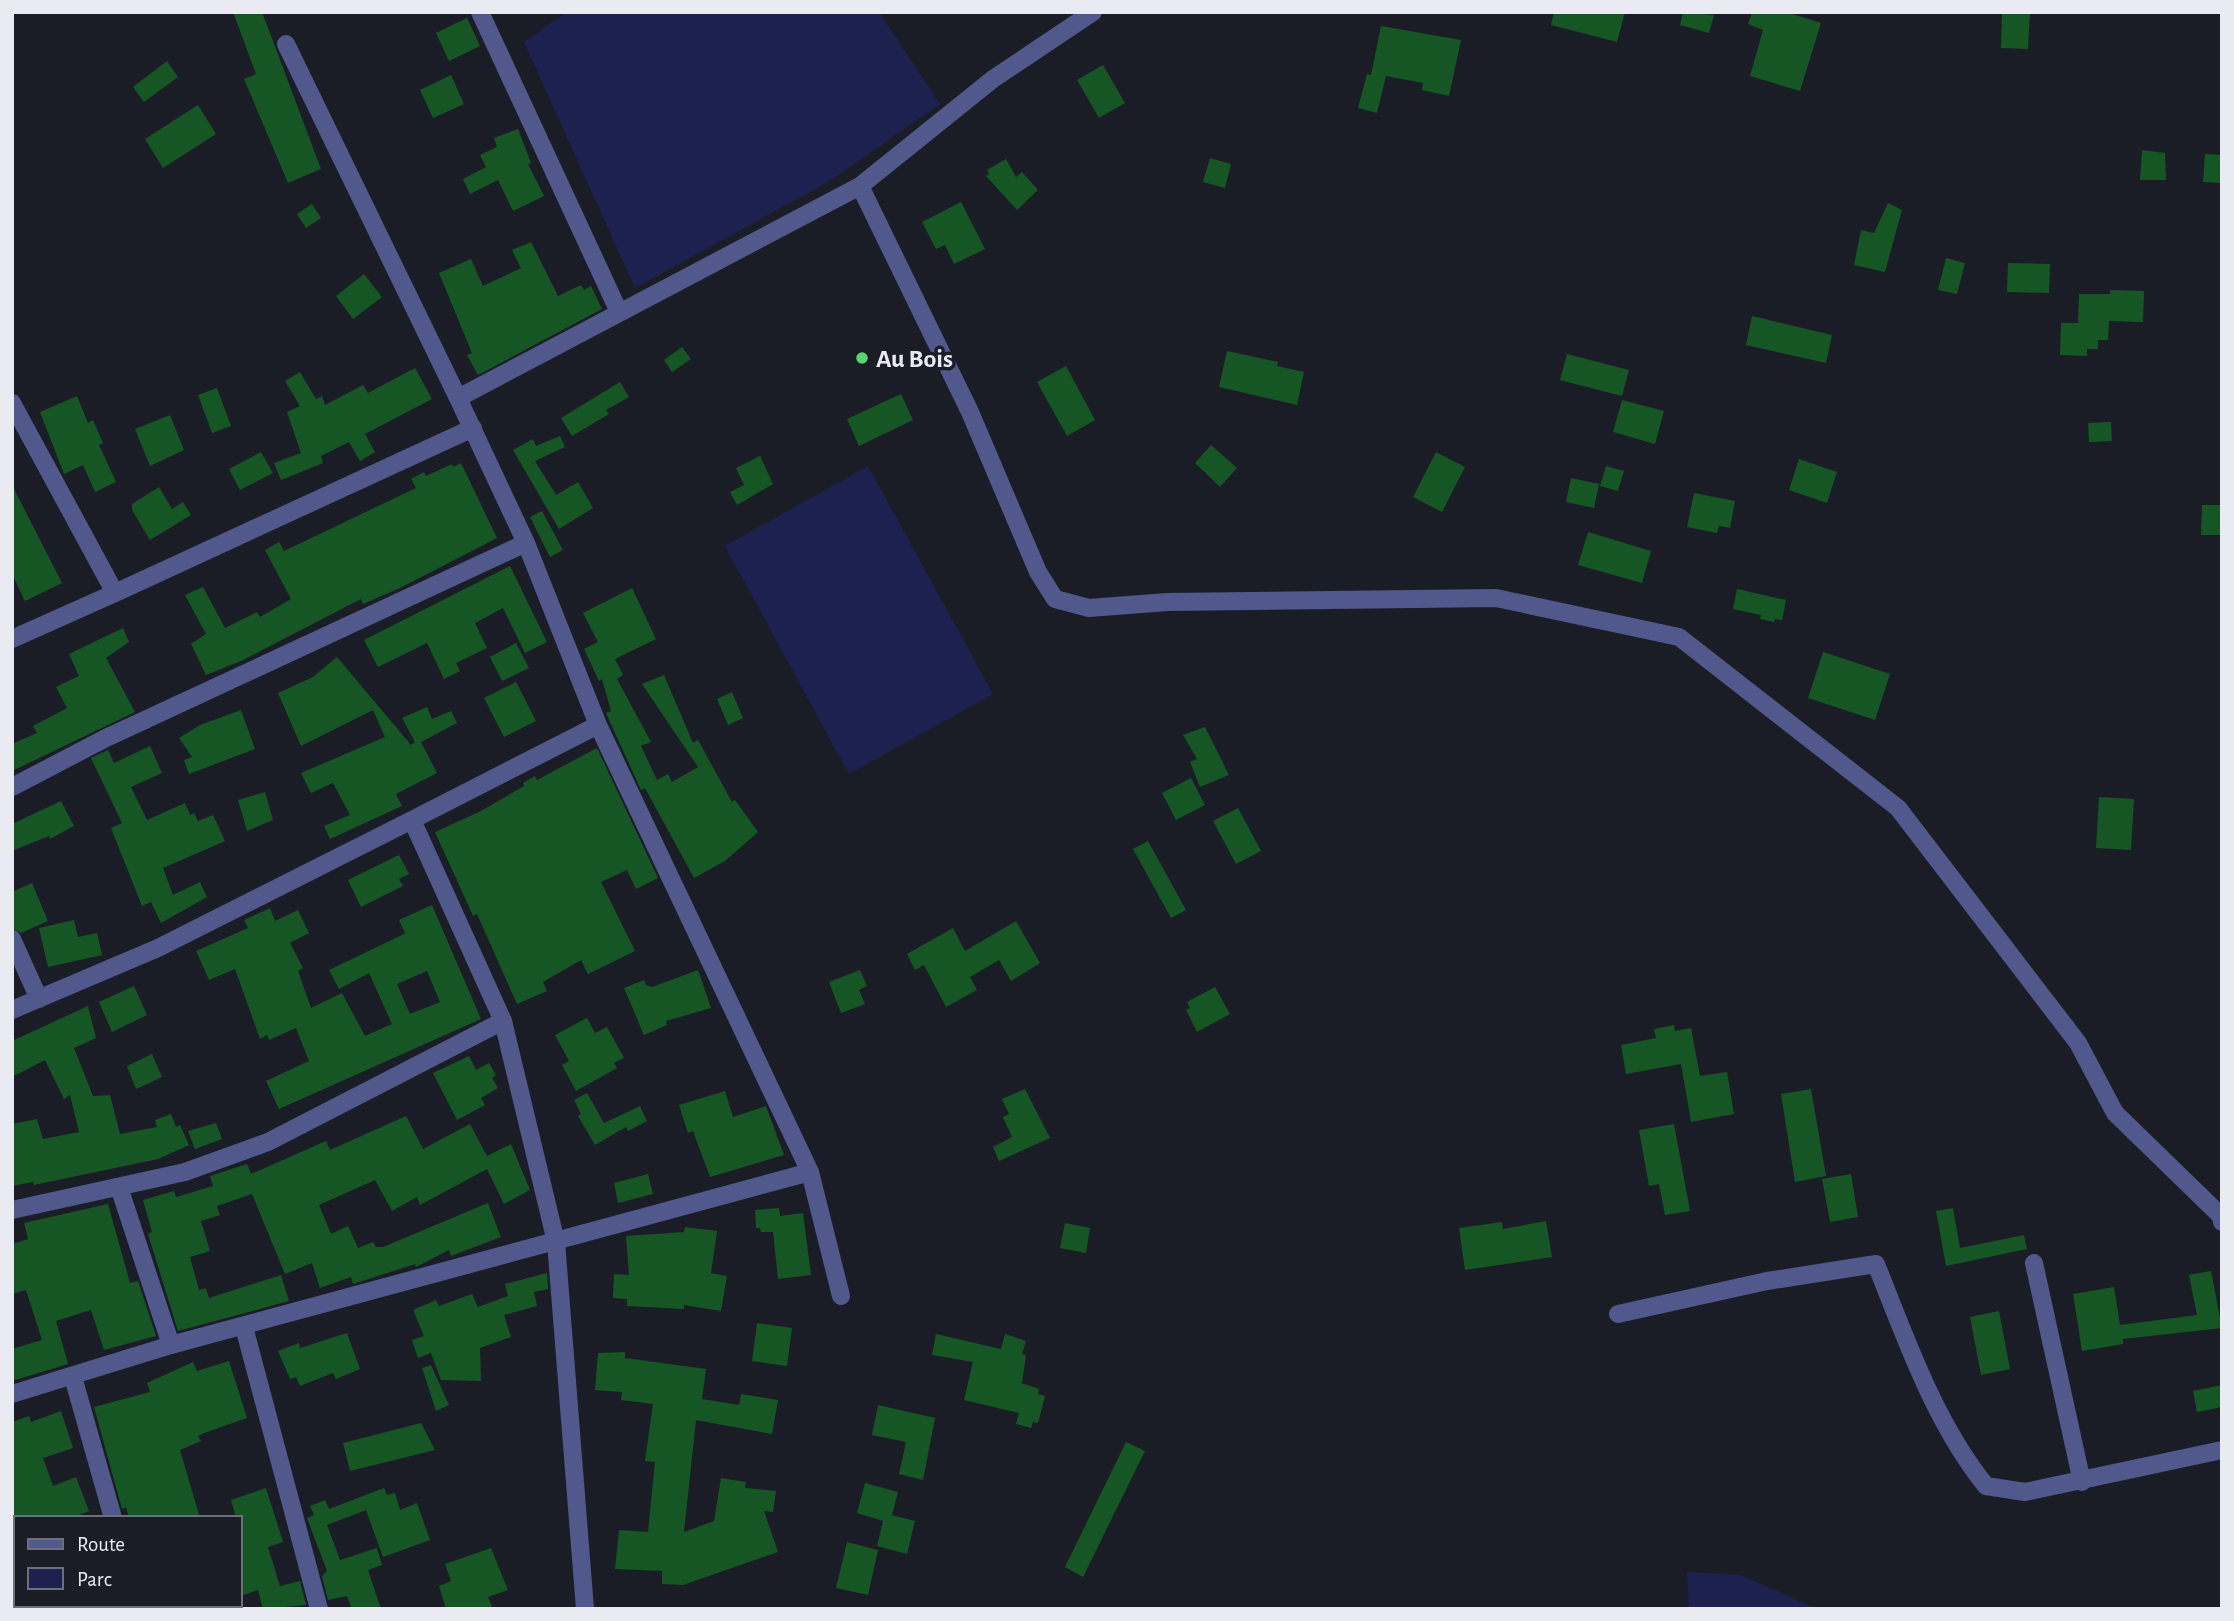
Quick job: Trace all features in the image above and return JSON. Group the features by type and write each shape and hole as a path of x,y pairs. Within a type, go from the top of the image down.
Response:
{"street":[{"path":"480,12 620,312"},
{"path":"458,398 860,186 993,79 1093,12"},
{"path":"286,44 526,543 598,724 810,1171 841,1296"},
{"path":"860,186 970,412 1038,572 1055,598 1089,608 1167,602 1496,598 1679,637 1898,808 2078,1043 2115,1112 2221,1216 2222,1223"},
{"path":"12,402 115,593"},
{"path":"12,639 472,428"},
{"path":"12,787 106,738 526,543"},
{"path":"12,1010 158,948 598,724"},
{"path":"412,820 503,1021 556,1242 585,1609"},
{"path":"12,939 39,999"},
{"path":"12,1210 186,1172 268,1142 503,1021"},
{"path":"12,1394 171,1345 810,1171"},
{"path":"119,1186 171,1345"},
{"path":"2034,1263 2082,1482"},
{"path":"1618,1314 1767,1281 1877,1264 1907,1342 1968,1464 1986,1486 2025,1492 2082,1482 2222,1450"},
{"path":"244,1327 319,1609"},
{"path":"73,1377 112,1516"}],"green space":[{"path":"567,12 879,12 940,104 828,182 635,288 524,42"},
{"path":"868,466 993,694 849,774 725,546"},
{"path":"1687,1572 1740,1575 1818,1609 1689,1609"}],"building":[{"path":"233,12 262,12 321,169 288,183 244,79 256,74"},
{"path":"1554,12 1625,12 1617,42 1551,25"},
{"path":"1683,12 1714,15 1709,33 1680,25"},
{"path":"1752,12 1786,12 1821,23 1800,91 1750,76 1763,30 1748,24"},
{"path":"2002,12 2030,12 2028,49 2001,48"},
{"path":"467,18 480,46 449,61 436,33"},
{"path":"1381,26 1461,40 1449,96 1422,90 1423,83 1386,76 1377,113 1358,108 1367,74 1371,75"},
{"path":"167,61 178,77 144,102 133,87"},
{"path":"1103,65 1125,103 1099,118 1077,80"},
{"path":"451,75 464,104 433,118 420,90"},
{"path":"198,105 216,134 163,168 145,139"},
{"path":"518,129 531,163 528,164 544,196 513,211 498,180 470,194 463,179 486,167 480,155 497,147 494,138"},
{"path":"2142,150 2165,153 2166,180 2140,180"},
{"path":"2205,154 2222,155 2222,183 2203,182"},
{"path":"1210,158 1231,164 1225,188 1203,182"},
{"path":"1006,159 1016,177 1022,172 1038,190 1017,210 986,176 989,174 987,170"},
{"path":"961,202 985,249 954,264 945,245 936,249 922,222"},
{"path":"1888,203 1902,210 1885,272 1854,265 1861,230 1874,233"},
{"path":"312,204 321,218 306,228 297,214"},
{"path":"531,242 558,296 581,285 584,290 591,286 602,309 478,375 467,355 472,353 439,273 471,259 483,286 521,268 512,250"},
{"path":"1946,258 1965,263 1957,294 1938,290"},
{"path":"2008,263 2050,264 2049,293 2007,292"},
{"path":"364,274 382,297 353,319 336,296"},
{"path":"2110,290 2144,291 2143,322 2109,321 2108,340 2098,340 2098,349 2087,349 2087,356 2060,355 2061,323 2078,323 2079,294 2110,294"},
{"path":"1752,316 1832,335 1826,363 1746,345"},
{"path":"682,347 691,359 672,372 664,360"},
{"path":"1227,351 1278,362 1277,366 1304,372 1297,405 1219,387"},
{"path":"1567,354 1629,370 1622,396 1560,380"},
{"path":"1066,366 1095,420 1067,436 1037,382"},
{"path":"415,368 432,399 365,434 375,452 360,461 349,442 321,456 323,463 281,480 274,463 301,453 287,412 300,406 285,381 300,372 316,399 322,396 325,405 363,385 368,393"},
{"path":"620,382 629,397 606,410 609,414 572,436 561,418"},
{"path":"217,388 231,426 212,433 198,395"},
{"path":"901,394 913,420 859,446 847,419"},
{"path":"77,396 88,423 93,420 103,443 99,445 116,482 95,492 83,465 64,474 40,412"},
{"path":"1622,400 1664,411 1655,444 1613,432"},
{"path":"170,415 184,450 150,466 135,429"},
{"path":"2111,422 2112,441 2089,442 2088,423"},
{"path":"560,436 565,447 535,461 556,495 578,482 593,508 559,529 513,450 533,439 536,446"},
{"path":"1211,445 1237,468 1220,487 1195,463"},
{"path":"261,452 273,473 240,490 229,469"},
{"path":"1436,452 1465,467 1442,512 1413,497"},
{"path":"760,456 773,484 737,505 730,492 744,485 736,468"},
{"path":"1799,459 1837,472 1827,503 1789,490"},
{"path":"461,463 497,538 400,588 363,604 361,599 241,661 206,675 191,644 206,634 185,595 203,587 225,628 257,612 260,617 291,599 265,550 279,542 284,551 416,488 411,479 424,472 426,476 452,464 453,467"},
{"path":"1606,466 1624,471 1618,491 1600,486"},
{"path":"1571,478 1599,484 1594,508 1566,502"},
{"path":"12,485 62,583 25,601 12,574"},
{"path":"159,487 172,509 183,502 191,515 150,540 132,510 132,504"},
{"path":"1694,493 1735,501 1730,528 1719,526 1717,533 1687,527"},
{"path":"2202,505 2222,505 2222,535 2201,535"},
{"path":"542,511 563,550 550,557 530,517"},
{"path":"1588,532 1651,551 1642,583 1578,565"},
{"path":"510,566 547,642 525,653 503,608 475,623 487,648 456,663 460,671 444,679 427,643 378,667 364,640"},
{"path":"632,588 656,639 615,659 623,675 617,679 651,742 641,746 657,780 668,774 672,782 698,767 642,684 664,675 693,743 698,740 732,802 735,800 758,832 725,861 694,878 645,788 641,790 606,713 611,711 602,679 599,681 584,649 598,642 583,613"},
{"path":"1737,589 1786,600 1782,620 1775,619 1774,622 1760,619 1761,615 1733,609"},
{"path":"123,628 129,642 106,658 135,712 12,771 12,744 37,733 33,726 67,708 56,687 79,676 69,654"},
{"path":"516,643 529,668 502,681 490,657"},
{"path":"1823,652 1890,674 1875,720 1808,698"},
{"path":"337,657 411,745 415,742 402,718 427,707 432,719 451,711 457,723 421,742 437,773 396,794 402,806 330,839 324,826 350,815 333,783 311,793 301,773 385,737 373,710 301,746 278,693 313,677"},
{"path":"516,682 536,721 504,737 484,698"},
{"path":"732,692 743,718 728,725 717,699"},
{"path":"241,710 255,749 189,774 184,760 192,757 179,738 200,725"},
{"path":"1205,727 1229,775 1200,787 1190,762 1197,759 1183,735"},
{"path":"150,746 162,773 131,787 147,820 185,803 190,815 194,813 198,821 213,815 225,841 163,868 173,895 200,882 207,897 161,923 151,902 142,906 111,828 122,823 91,758 108,750 114,763"},
{"path":"597,748 658,878 636,889 627,870 601,882 635,951 588,974 581,960 543,982 547,991 517,1004 477,914 473,916 435,832 481,811 524,786 523,783 535,776 537,780"},
{"path":"1191,778 1205,805 1176,820 1162,793"},
{"path":"265,792 273,820 247,831 238,800"},
{"path":"2099,797 2134,799 2131,850 2096,848"},
{"path":"61,801 74,826 50,839 49,836 12,851 12,824"},
{"path":"1238,808 1261,851 1236,864 1213,821"},
{"path":"1148,841 1186,910 1171,918 1133,849"},
{"path":"399,855 409,874 399,879 403,886 361,907 348,880"},
{"path":"32,883 48,921 21,933 12,928 12,892"},
{"path":"432,905 481,1019 279,1109 266,1081 309,1061 296,1028 269,1040 267,1035 260,1039 235,969 209,980 196,951 248,928 244,920 270,908 275,921 298,910 309,933 290,943 303,968 298,971 311,1008 342,993 365,1036 392,1024 369,973 339,989 329,970 405,933 399,920","holes":["427,971 440,1002 410,1014 397,984"]},
{"path":"74,920 78,937 97,933 102,955 48,967 39,928"},
{"path":"1016,921 1040,963 1011,981 999,960 970,977 977,990 946,1007 924,965 915,970 907,954 953,928 965,951"},
{"path":"698,970 711,1008 666,1021 667,1025 644,1035 624,988 644,980 646,985 652,987"},
{"path":"860,970 867,986 859,990 865,1004 841,1013 829,982"},
{"path":"134,986 147,1015 112,1032 99,1002"},
{"path":"1215,987 1230,1014 1197,1032 1186,1010 1190,1008 1187,1002"},
{"path":"88,1006 96,1038 74,1048 93,1096 110,1095 120,1134 157,1127 155,1120 171,1114 176,1127 180,1125 189,1145 158,1159 34,1185 33,1182 12,1186 12,1124 37,1119 43,1139 79,1132 70,1095 64,1099 45,1060 12,1077 12,1041"},
{"path":"587,1018 595,1033 607,1027 624,1058 614,1063 617,1068 576,1091 562,1065 569,1061 555,1035"},
{"path":"1674,1025 1675,1031 1691,1028 1700,1076 1727,1072 1734,1114 1691,1122 1681,1064 1626,1074 1621,1045 1656,1038 1654,1029"},
{"path":"152,1054 162,1077 136,1089 127,1066"},
{"path":"469,1056 476,1070 489,1063 496,1075 492,1078 498,1088 481,1098 485,1105 457,1120 433,1073"},
{"path":"1025,1089 1050,1138 999,1161 993,1147 1012,1137 1003,1117 1009,1114 1002,1099"},
{"path":"1811,1089 1826,1176 1795,1182 1781,1094"},
{"path":"725,1091 733,1117 766,1106 784,1155 710,1177 693,1131 688,1133 679,1105"},
{"path":"587,1093 604,1123 640,1106 647,1121 628,1131 626,1127 595,1145 578,1116 581,1114 574,1100"},
{"path":"406,1116 423,1149 470,1124 487,1156 511,1144 530,1190 504,1204 487,1169 420,1205 417,1197 392,1211 375,1180 319,1205 331,1234 348,1226 358,1248 373,1242 376,1247 383,1247 488,1203 501,1237 451,1256 449,1250 416,1267 415,1264 353,1284 351,1277 320,1288 312,1263 285,1274 252,1194 217,1206 220,1215 201,1221 210,1251 190,1257 199,1290 206,1288 209,1298 281,1275 289,1301 178,1331 148,1234 152,1232 143,1200 174,1191 176,1197 213,1186 210,1176 247,1164 251,1174 326,1141 330,1150"},
{"path":"216,1123 222,1139 195,1149 188,1131"},
{"path":"1674,1124 1690,1211 1665,1215 1659,1184 1649,1186 1639,1130"},
{"path":"648,1174 653,1194 618,1203 614,1183"},
{"path":"1851,1174 1858,1217 1830,1222 1822,1179"},
{"path":"108,1204 130,1283 138,1281 156,1336 104,1350 91,1310 56,1321 68,1364 12,1381 12,1349 42,1340 26,1290 12,1294 12,1244 28,1239 24,1223"},
{"path":"779,1208 780,1216 803,1213 811,1275 778,1279 773,1232 761,1232 760,1228 756,1228 755,1210"},
{"path":"1953,1208 1960,1248 2024,1235 2027,1249 1946,1266 1936,1211"},
{"path":"1546,1221 1552,1257 1465,1270 1459,1228 1502,1222 1503,1229"},
{"path":"1065,1223 1090,1228 1086,1253 1060,1248"},
{"path":"685,1227 717,1231 711,1273 727,1276 721,1311 684,1305 684,1309 627,1306 627,1299 613,1298 614,1274 629,1275 626,1236 684,1232"},
{"path":"2211,1271 2222,1328 2123,1339 2123,1344 2082,1351 2073,1294 2114,1287 2120,1325 2197,1315 2189,1275"},
{"path":"547,1273 548,1289 534,1292 537,1306 504,1315 511,1337 480,1348 481,1381 441,1380 431,1353 418,1358 412,1340 424,1336 413,1310 436,1300 439,1306 472,1294 478,1307 508,1296 505,1284"},
{"path":"1999,1311 2010,1369 1981,1375 1970,1317"},
{"path":"757,1323 792,1328 787,1366 752,1361"},
{"path":"347,1333 360,1369 336,1379 333,1373 300,1386 296,1377 290,1379 278,1351 299,1343 300,1348"},
{"path":"936,1334 1001,1349 1005,1334 1026,1341 1022,1354 1026,1355 1022,1383 1039,1389 1038,1394 1045,1396 1038,1423 1033,1422 1031,1428 1016,1424 1019,1413 964,1400 973,1362 932,1355"},
{"path":"625,1352 625,1358 706,1369 702,1399 739,1405 741,1394 778,1400 772,1434 696,1420 684,1532 714,1521 721,1478 746,1482 745,1488 776,1491 773,1512 764,1511 778,1552 683,1585 662,1584 662,1571 615,1569 619,1530 648,1532 655,1462 645,1461 653,1404 621,1400 622,1392 595,1390 598,1353"},
{"path":"229,1361 247,1418 204,1433 198,1436 201,1441 180,1450 199,1516 128,1516 126,1507 122,1509 94,1407 150,1392 147,1383 193,1362 197,1371"},
{"path":"431,1365 449,1405 436,1411 422,1368"},
{"path":"2222,1385 2222,1407 2197,1412 2193,1391"},
{"path":"878,1405 935,1418 923,1480 899,1474 906,1442 872,1435"},
{"path":"61,1411 73,1448 43,1458 53,1486 76,1477 89,1511 77,1516 12,1518 12,1422 29,1416 31,1422"},
{"path":"421,1423 435,1450 350,1471 343,1443"},
{"path":"1126,1442 1145,1451 1083,1577 1065,1567"},
{"path":"865,1483 898,1492 892,1515 915,1521 907,1554 877,1546 883,1521 857,1513"},
{"path":"266,1488 283,1542 268,1547 280,1586 300,1581 306,1605 263,1609 258,1590 242,1595 242,1516 235,1516 231,1500"},
{"path":"384,1488 387,1495 395,1493 400,1510 417,1503 430,1540 383,1557 366,1510 327,1525 340,1560 377,1548 382,1565 368,1570 381,1609 352,1609 347,1596 328,1600 322,1576 327,1571 307,1518 314,1515 310,1506 325,1500 329,1509"},
{"path":"847,1542 878,1550 868,1595 836,1588"},
{"path":"491,1548 508,1590 488,1597 493,1609 446,1609 439,1586 451,1581 445,1564"}],"place":[{"name":"Au Bois","path":"862,358"}]}
